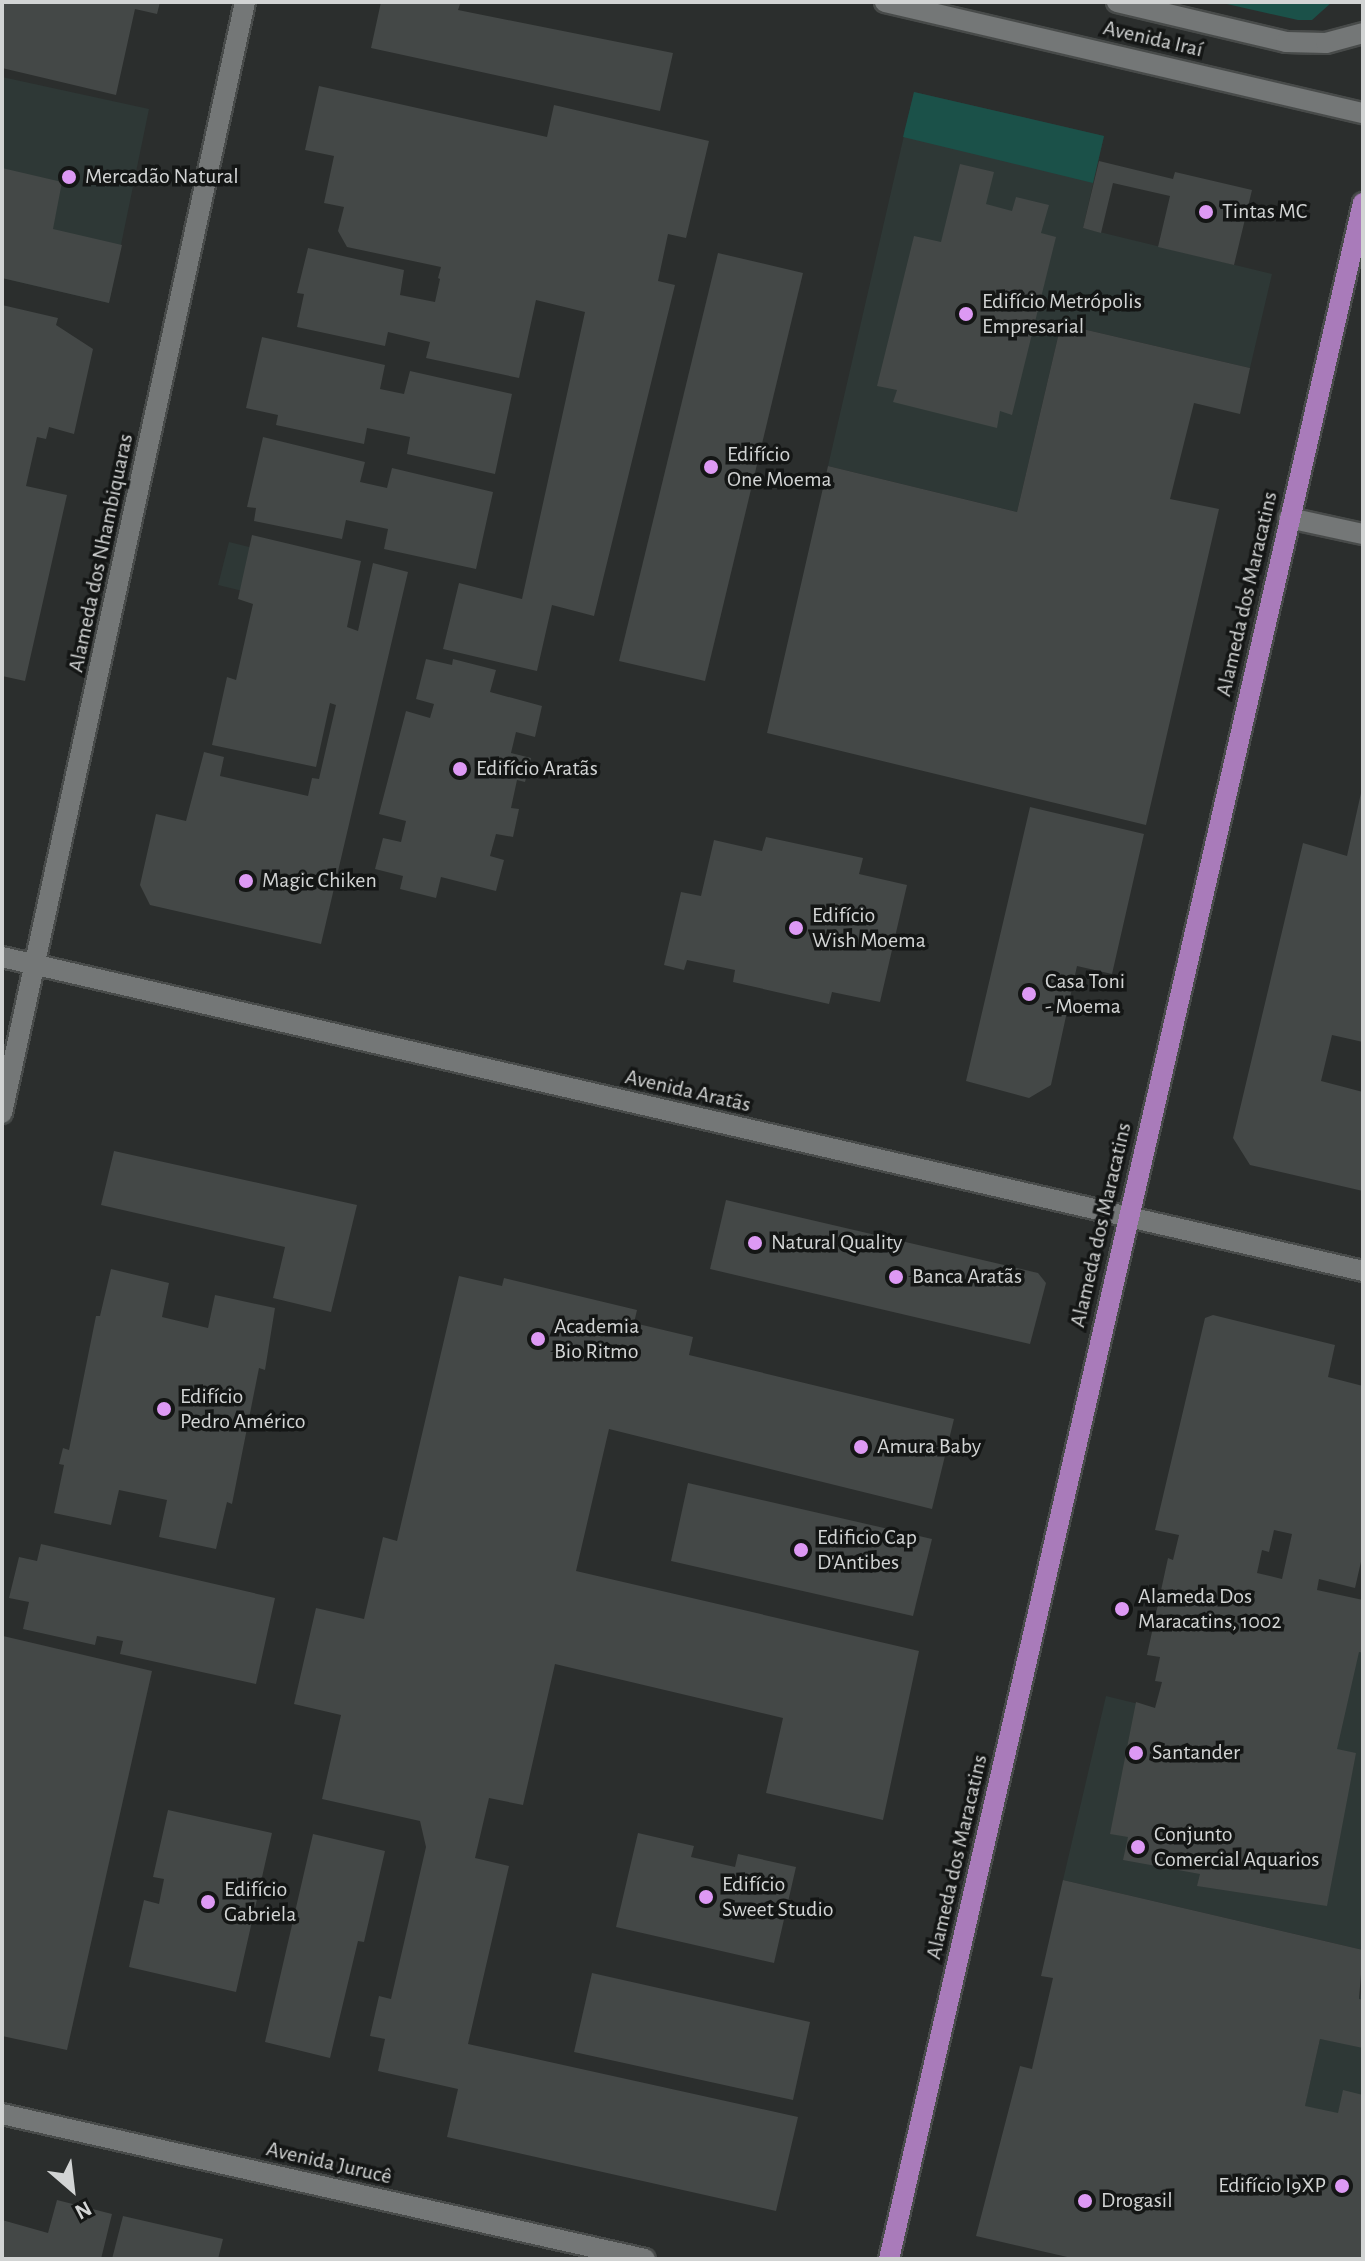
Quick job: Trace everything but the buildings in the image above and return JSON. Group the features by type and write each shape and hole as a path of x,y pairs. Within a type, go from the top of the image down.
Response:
{"main road":[{"name":"Alameda dos Maracatins","path":"889,2259 1363,203"}],"street":[{"name":"Alameda dos Nhambiquaras","path":"2,1113 245,2"},
{"name":"Avenida Iraí","path":"885,2 1363,113"},
{"path":"1117,2 1286,42 1326,43 1363,33"},
{"path":"1289,518 1363,534"},
{"name":"Avenida Aratãs","path":"2,957 1363,1271"},
{"name":"Avenida Jurucê","path":"2,2114 645,2259"}],"shaded area":[{"name":"Mercadão Natural","path":"2,77 149,109 109,303 2,278"},
{"path":"914,92 1104,136 1083,228 1272,274 1250,368 1061,324 1017,512 828,466"},
{"path":"229,542 347,571 336,614 218,585"},
{"path":"1363,1653 1363,1950 1063,1880 1106,1696 1155,1708"},
{"path":"1363,1983 1363,2259 1270,2259 1320,2039 1349,2044"}],"green space":[{"path":"1218,2 1332,2 1312,20 1298,20"},
{"path":"914,92 1104,136 1093,183 903,137"}],"place":[{"name":"Mercadão Natural","path":"69,177"},
{"name":"Tintas MC","path":"1206,212"},
{"name":"Edifício Metrópolis Empresarial","path":"966,314"},
{"name":"Edifício One Moema","path":"711,467"},
{"name":"Edifício Aratãs","path":"460,769"},
{"name":"Magic Chiken","path":"246,881"},
{"name":"Edifício Wish Moema","path":"796,928"},
{"name":"Casa Toni - Moema","path":"1029,994"},
{"name":"Natural Quality","path":"755,1243"},
{"name":"Banca Aratãs","path":"896,1277"},
{"name":"Academia Bio Ritmo","path":"538,1339"},
{"name":"Edifício Pedro Américo","path":"164,1409"},
{"name":"Amura Baby","path":"861,1447"},
{"name":"Edificio Cap D'Antibes","path":"801,1550"},
{"name":"Alameda Dos Maracatins, 1002","path":"1122,1609"},
{"name":"Santander","path":"1136,1753"},
{"name":"Conjunto Comercial Aquarios","path":"1138,1847"},
{"name":"Edifício Sweet Studio","path":"706,1897"},
{"name":"Edifício Gabriela","path":"208,1902"},
{"name":"Edifício I9XP","path":"1342,2186"},
{"name":"Drogasil","path":"1085,2201"}]}
